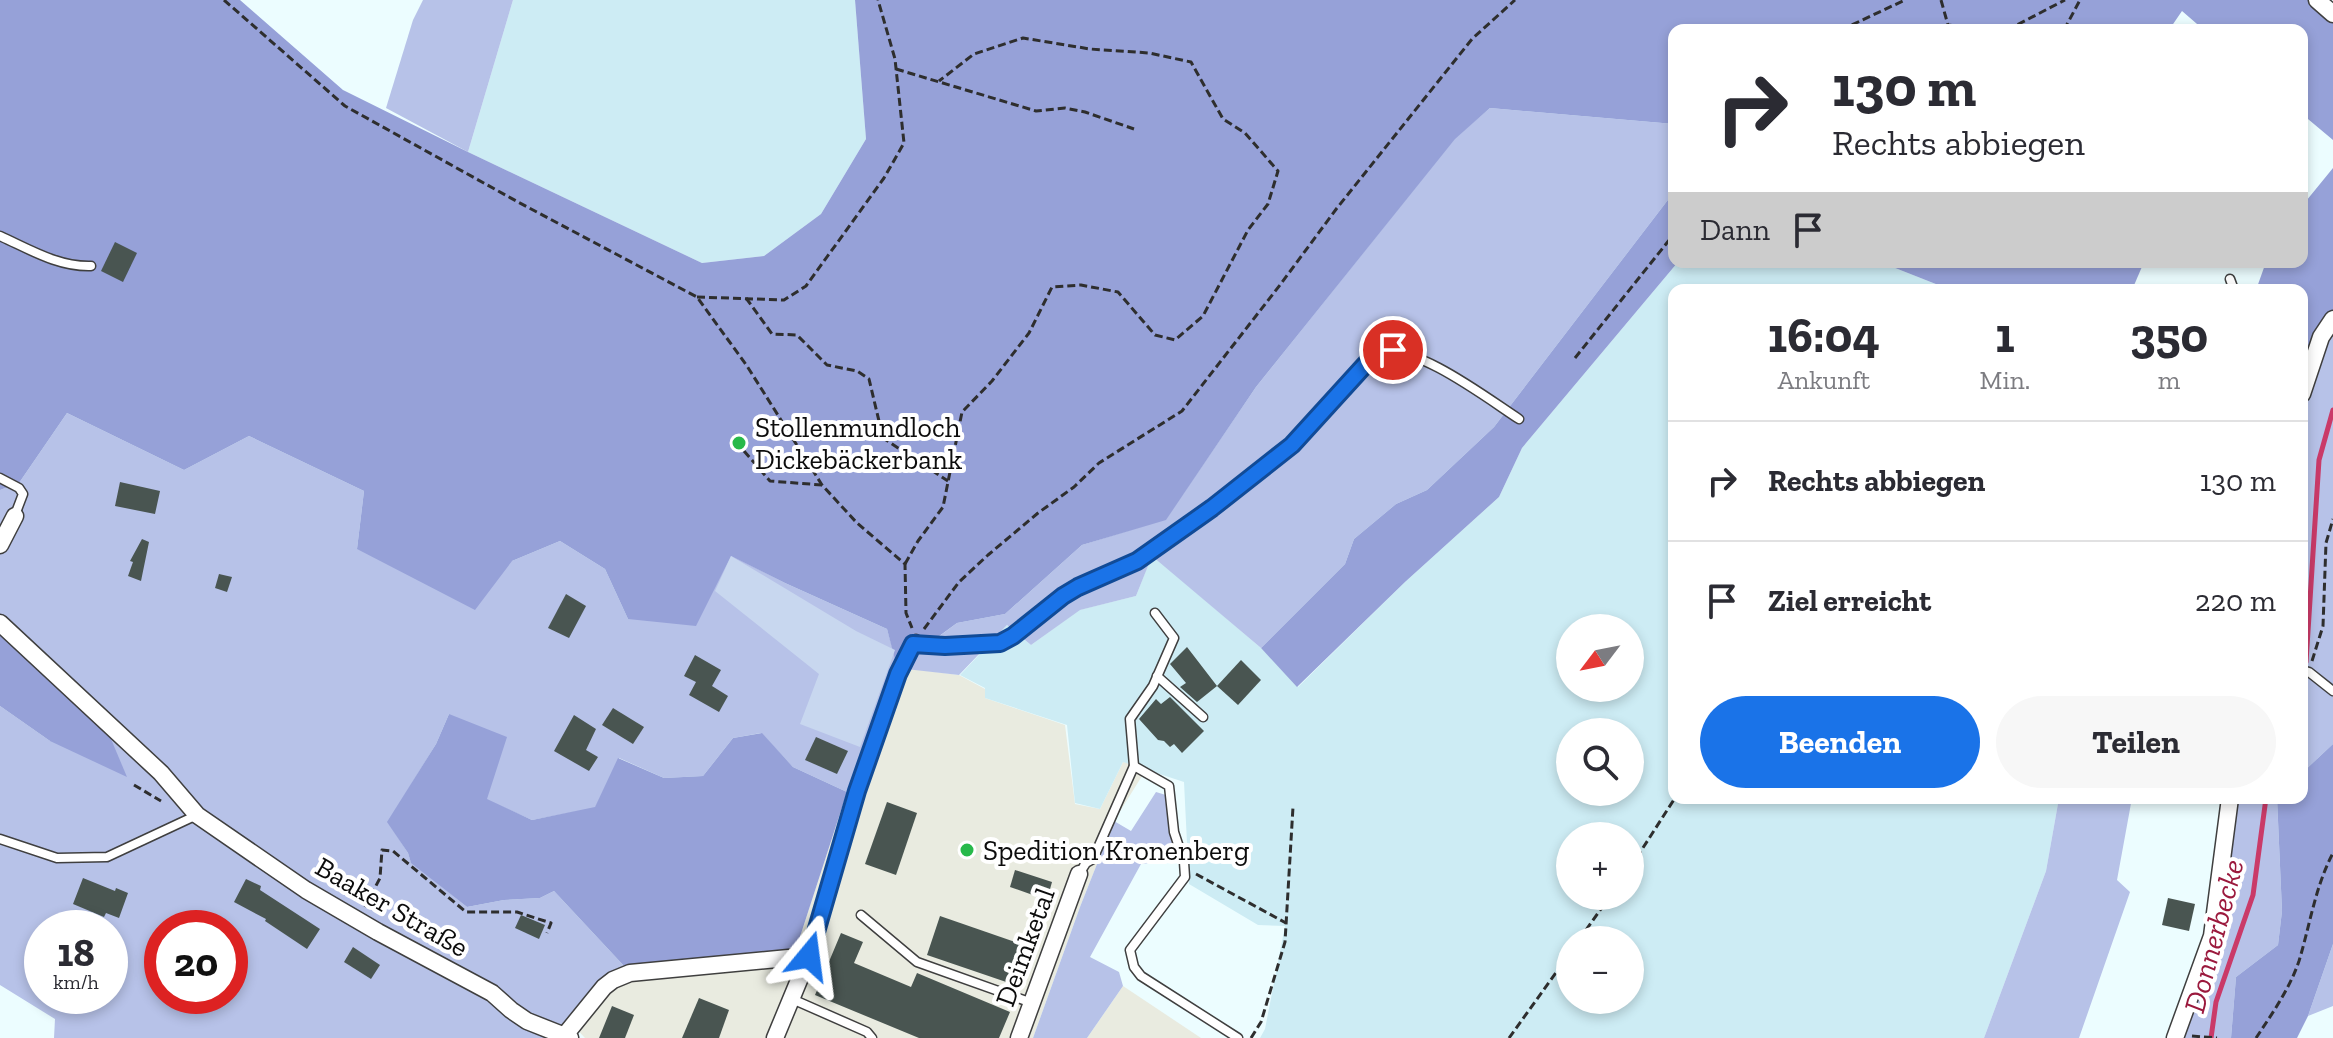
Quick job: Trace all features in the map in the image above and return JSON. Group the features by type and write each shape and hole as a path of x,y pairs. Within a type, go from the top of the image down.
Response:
{"street":[{"path":"2317,0 2333,14"},
{"path":"2308,376 2321,337 2333,319"},
{"path":"0,545 15,516"},
{"name":"Baaker Straße","path":"0,623 161,773 197,815 306,890 492,993 527,1021 568,1036 604,987 630,973 809,956"},
{"path":"2175,1038 2212,936 2228,804"},
{"name":"Deimketal","path":"1019,1038 1079,874"},
{"path":"775,1038 809,956"}],"lane":[{"path":"0,236 73,267 91,266"},
{"path":"2230,279 2232,284"},
{"path":"809,956 857,791 898,674 915,641 945,646 1000,643 1070,591 1137,561 1212,508 1292,445 1379,352 1393,350 1449,373 1519,419"},
{"path":"0,478 19,488 23,494 15,516"},
{"path":"1079,874 1093,859 1134,766 1130,719 1153,686 1174,638 1155,613"},
{"path":"2308,672 2333,691"},
{"path":"1157,676 1203,717"},
{"path":"1134,766 1169,786 1174,832 1186,869 1185,877 1130,950 1131,959 1141,976 1238,1038"},
{"path":"0,839 57,858 107,857 197,815"},
{"path":"861,915 917,962 1032,1003"},
{"path":"792,999 880,1038"}],"path":[{"path":"224,0 345,106 697,297 747,366 822,485 857,523 905,564"},
{"path":"697,297 784,300 806,286 884,178 904,143 896,69 878,0"},
{"path":"915,641 959,582 988,555 1074,487 1099,463 1182,411 1337,208 1472,39 1515,0"},
{"path":"1854,24 1905,0"},
{"path":"1941,0 1948,24"},
{"path":"2019,24 2065,0"},
{"path":"2067,24 2080,0"},
{"path":"915,641 906,613 905,564 943,507 962,412 992,381 1029,333 1052,287 1081,285 1118,292 1155,335 1175,340 1203,316 1248,230 1268,204 1278,171 1245,133 1223,119 1191,62 1149,53 1090,49 1023,38 974,54 939,81"},
{"path":"896,69 1036,111 1065,108 1134,129"},
{"path":"1575,358 1668,242"},
{"path":"746,298 772,334 797,335 827,365 857,371 869,379 883,438 948,481"},
{"path":"744,451 770,481 822,485"},
{"path":"2308,666 2323,626 2326,543 2333,519"},
{"path":"1644,846 1671,804"},
{"path":"1251,1038 1261,1022 1285,942 1293,807"},
{"path":"358,920 380,878 382,850 393,851 466,912 517,912 551,923 547,933"},
{"path":"2256,1038 2298,964 2322,875 2333,853"},
{"path":"1186,869 1286,923"},
{"path":"1509,1038 1556,973"}],"shaded area":[{"path":"0,0 240,0 343,90 702,263 764,256 821,214 866,139 855,0 2317,0 2333,16 2333,140 2308,119 2308,24 2197,24 2182,11 2173,24 1668,24 1668,123 1490,108 1455,139 1256,387 1166,520 1082,545 1005,614 957,623 897,667 887,629 731,556 696,626 628,619 605,569 560,541 512,561 475,610 357,549 364,491 249,436 184,470 67,413 19,483 0,490"},
{"path":"423,0 513,0 468,152 386,108 413,20"},
{"path":"513,0 855,0 866,139 821,214 764,256 702,263 468,152"},
{"path":"1490,108 1668,123 1668,200 1494,427 1427,490 1396,504 1354,539 1345,564 1261,648 1152,556 1136,596 1080,610 1031,645 1007,625 959,675 897,668 847,792 793,767 761,733 733,738 703,776 664,778 619,758 595,808 532,820 487,800 449,714 436,744 388,822 411,862 467,907 504,900 540,898 554,891 624,966 550,1038 54,1038 55,1019 47,1014 128,1014 128,910 24,910 24,1000 0,985 0,706 50,741 95,701 46,653 0,617 0,490 19,483 67,413 184,470 249,436 364,491 357,549 512,561 560,541 605,569 628,619 730,555 887,629 898,667 957,623 1005,614 1082,545 1166,519 1256,387 1455,138"},
{"path":"2333,168 2333,314 2308,364 2308,284 2258,284 2264,268 2308,268 2308,199"},
{"path":"1668,200 1668,268 1673,268 1522,448 1499,497 1405,582 1297,687 1261,648 1345,564 1354,539 1396,504 1427,490 1494,427"},
{"path":"1673,268 1895,268 1936,284 1668,284 1668,804 2058,804 2046,871 1984,1038 1260,1038 1265,1029 1285,926 1258,925 1189,884 1184,782 1123,762 1100,809 1075,803 1067,725 985,698 985,688 960,675 1007,625 1031,645 1079,610 1136,596 1152,555 1261,648 1298,687 1405,582 1499,497 1522,448"},
{"path":"1895,268 2141,268 2135,284 1936,284"},
{"path":"2333,325 2333,744 2308,767 2308,389 2325,337"},
{"path":"731,556 856,631 895,650 860,747 800,724 819,674 715,591"},
{"path":"0,617 46,653 95,701 127,777 50,741 0,706"},
{"path":"897,667 959,675 985,689 985,698 1065,725 1075,804 1100,809 1123,762 1147,768 1114,821 1033,1038 585,1038 567,1019 624,966 796,949 847,792"},
{"path":"449,714 507,737 487,799 532,820 595,807 618,758 664,778 703,776 733,738 762,733 793,767 847,792 796,949 624,966 554,891 540,898 504,900 467,907 411,863 408,853 387,822 436,744"},
{"path":"2333,744 2333,944 2308,1016 2297,1038 2231,1038 2236,977 2278,945 2282,911 2277,804 2308,804 2308,767"},
{"path":"1156,792 1169,796 1171,834 1177,854 1175,860 1141,864 1090,957 1119,972 1123,986 1087,1038 1033,1038 1114,821 1131,831"},
{"path":"2058,804 2131,804 2117,880 2130,892 2079,1038 1984,1038 2046,871"},
{"path":"2233,804 2277,804 2282,911 2278,945 2236,977 2231,1038 2181,1038 2218,938"},
{"path":"2333,944 2333,1006 2308,1016"},
{"path":"1123,986 1201,1038 1087,1038"}],"building":[{"path":"115,242 137,253 123,282 101,271"},
{"path":"120,482 160,491 155,514 115,506"},
{"path":"142,539 149,542 141,581 128,576 133,562 130,561"},
{"path":"219,574 232,577 227,592 215,588"},
{"path":"566,594 586,606 569,638 548,628"},
{"path":"1187,647 1217,686 1197,702 1180,687 1186,683 1170,664"},
{"path":"695,655 721,670 712,686 728,696 719,712 689,695 696,682 684,676"},
{"path":"1241,660 1261,680 1238,705 1217,686"},
{"path":"1170,697 1204,731 1182,753 1174,744 1170,747 1158,740 1139,719 1156,699 1161,704"},
{"path":"613,708 644,727 633,744 602,725"},
{"path":"574,715 596,729 586,750 598,757 589,771 554,751"},
{"path":"816,737 848,751 837,774 805,760"},
{"path":"887,802 917,813 896,875 865,864"},
{"path":"1015,870 1052,882 1047,900 1010,887"},
{"path":"83,878 128,893 122,910 87,910 73,904"},
{"path":"246,879 261,886 260,890 320,929 307,949 266,919 234,902"},
{"path":"2168,898 2195,904 2189,931 2162,925"},
{"path":"521,915 545,925 539,939 515,928"},
{"path":"940,916 1027,946 1015,985 927,955"},
{"path":"841,933 863,942 854,963 911,987 917,973 1010,1012 999,1038 919,1038 815,995"},
{"path":"353,947 380,965 371,979 344,962"},
{"path":"699,998 729,1010 719,1038 682,1038"},
{"path":"612,1006 634,1015 625,1038 599,1038"}],"waterway":[{"name":"Donnerbecke","path":"2308,631 2319,460 2333,410"},
{"name":"Donnerbecke","path":"2211,1038 2216,1002 2253,895 2265,804"}],"place":[{"name":"Stollenmundloch Dickebäckerbank","path":"739,443"},
{"name":"Spedition Kronenberg","path":"967,850"}],"route":[{"path":"809,956 857,791 898,674 913,644 1000,643 1078,587 1137,561 1212,508 1292,445 1374,355 1393,350"}]}
